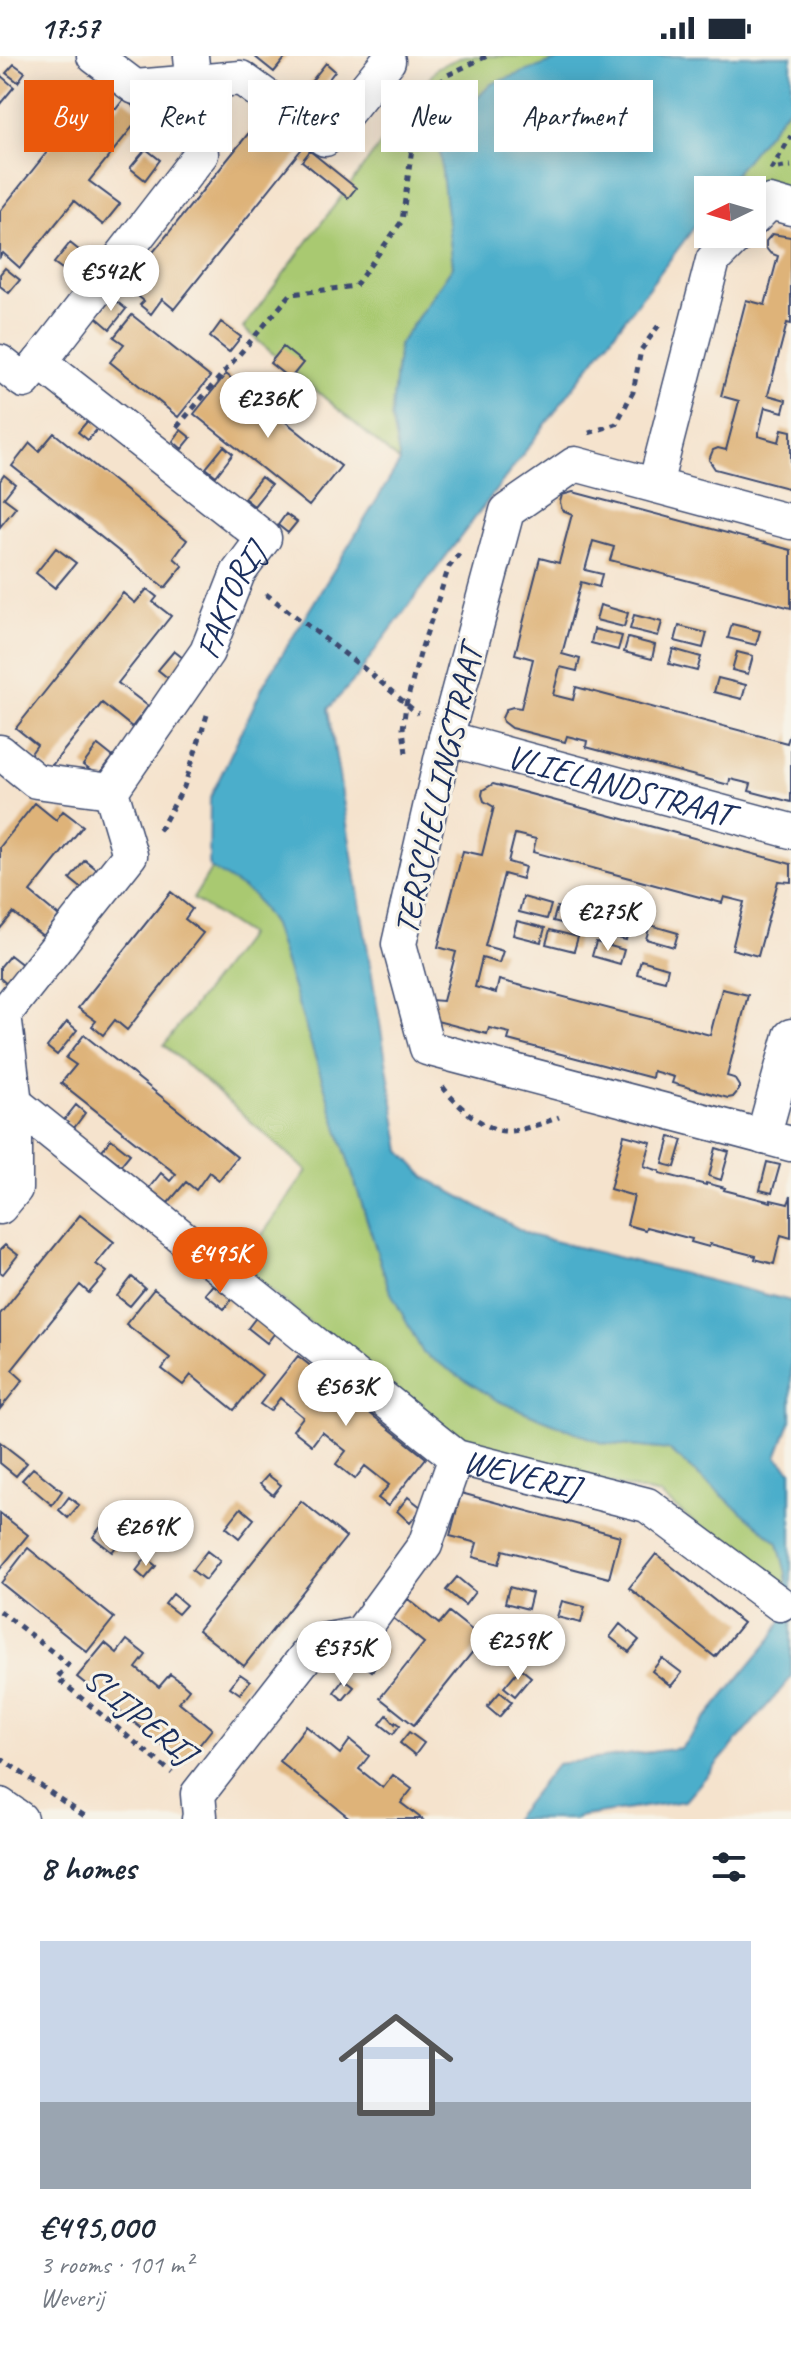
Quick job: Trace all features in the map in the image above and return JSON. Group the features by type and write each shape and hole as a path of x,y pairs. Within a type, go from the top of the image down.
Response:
{"street":[{"path":"94,56 135,87 191,69 241,78 325,139 388,61"},
{"path":"0,362 24,381 201,154 191,69"},
{"path":"766,206 770,202 791,208"},
{"path":"655,485 713,260 725,248"},
{"name":"FAKTORIJ","path":"40,362 264,538 238,573 207,652 111,791"},
{"name":"TERSCHELLINGSTRAAT","path":"777,1141 427,1048 399,944 446,738 507,511 575,464 791,522"},
{"name":"VLIELANDSTRAAT","path":"446,738 791,831"},
{"path":"0,752 36,781 111,791 130,855 4,1014 7,1102 15,1189 0,1207"},
{"path":"777,1141 791,1036"},
{"name":"WEVERIJ","path":"7,1102 456,1457 647,1505 780,1604"},
{"path":"200,1812 317,1642 360,1634 425,1545 456,1457"},
{"path":"0,1805 20,1819"}],"path":[{"path":"156,453 291,294 355,286 402,221 418,104 448,75 487,56"},
{"path":"261,607 268,596"},
{"path":"298,618 370,673 446,738"},
{"path":"130,855 162,826 184,787 211,703"},
{"name":"SLIJPERIJ","path":"0,1611 68,1664 57,1678 200,1812"},
{"path":"0,1758 89,1819"}],"green space":[{"path":"464,56 575,56 566,57 530,80 494,80 494,103 478,113 478,80 428,80 438,67"},
{"path":"791,104 791,198 766,195 766,176 739,176 735,173"},
{"path":"381,143 381,152 440,152 453,266 399,345 391,417 400,462 243,328"},
{"path":"212,868 253,895 273,925 389,1289 498,1401 602,1443 669,1450 778,1543 786,1573 788,1598 660,1495 459,1449 241,1265 307,1171 164,1045 248,935 193,899"}],"water":[{"path":"791,56 791,104 733,176 694,176 694,228 358,676 328,709 401,1151 426,1178 530,1235 791,1301 791,1420 777,1457 791,1471 791,1678 685,1801 575,1819 513,1819 557,1764 681,1748 772,1638 786,1612 786,1573 778,1543 669,1450 602,1443 498,1401 423,1353 389,1289 273,925 253,895 209,867 210,798 264,684 400,462 391,417 399,345 453,266 440,152 478,152 478,97 494,83 494,152 653,152 653,80 502,80 566,57"}],"building":[{"path":"254,56 287,56 274,72"},
{"path":"326,63 335,71 328,80 312,80"},
{"path":"14,64 25,72 18,82 6,73"},
{"path":"0,75 14,87 0,104"},
{"path":"124,99 130,104 130,130 114,150 114,107 116,109"},
{"path":"248,134 248,152 299,152 174,309 162,299 151,314 140,305 144,301 126,286"},
{"path":"47,152 112,152 89,181 120,204 103,225 74,201 20,268 3,253 0,257 0,211"},
{"path":"143,152 150,152 160,160 145,180 130,168"},
{"path":"311,152 356,188 348,198 302,161"},
{"path":"772,234 791,237 791,324 787,323 768,395 786,400 783,412 765,407 758,436 779,442 782,429 791,431 791,489 715,469 709,460 713,450 726,450 739,401 721,396 746,300 765,305 778,256 766,248 766,241"},
{"path":"70,243 85,255 69,274 54,263"},
{"path":"5,268 20,280 9,293 0,286 0,274"},
{"path":"112,298 126,309 110,329 96,317"},
{"path":"132,315 210,377 178,417 110,362 124,344 114,337"},
{"path":"221,322 241,337 229,352 210,337"},
{"path":"283,347 303,363 290,379 270,363"},
{"path":"226,374 341,466 309,506 194,414"},
{"path":"90,418 100,426 88,440 78,432"},
{"path":"181,430 191,438 182,449 173,441"},
{"path":"54,433 187,540 174,558 183,566 165,588 12,466 30,443 39,451"},
{"path":"224,446 233,454 216,476 206,468"},
{"path":"4,475 15,484 4,498 16,507 0,527 0,481"},
{"path":"261,477 271,485 254,506 244,498"},
{"path":"573,492 791,550 791,608 610,560 614,547 593,541 585,570 602,574 599,587 581,582 562,654 580,659 577,671 560,667 553,695 573,700 576,687 787,743 791,731 791,802 749,791 751,784 730,779 729,785 586,747 587,741 567,736 565,742 511,728 503,722 506,709 521,708 533,659 515,654 540,558 559,563 572,514 562,510 560,502 562,495"},
{"path":"286,514 297,522 288,533 278,525"},
{"path":"56,548 76,563 55,588 36,573"},
{"path":"147,589 157,597 153,602 171,616 118,683 148,706 132,727 102,703 49,769 30,755 37,745 16,728 123,593 135,603"},
{"path":"600,605 628,613 624,627 596,620"},
{"path":"634,615 662,622 658,636 630,629"},
{"path":"732,624 760,631 756,645 728,638"},
{"path":"679,626 707,633 703,648 675,641"},
{"path":"594,629 622,636 618,650 591,643"},
{"path":"628,638 655,645 652,659 624,652"},
{"path":"673,649 701,657 697,671 669,664"},
{"path":"174,651 188,662 173,682 158,670"},
{"path":"737,652 753,656 748,674 732,670"},
{"path":"718,678 746,685 742,699 714,692"},
{"path":"98,745 113,757 98,776 83,765"},
{"path":"493,784 791,864 791,882 778,881 758,956 732,949 744,902 724,897 722,903 533,852 536,839 515,834 508,862 525,867 522,879 504,874 485,946 503,951 499,963 482,958 475,987 496,993 499,980 710,1035 722,989 748,995 727,1076 734,1078 739,1086 733,1097 672,1083 674,1077 653,1071 652,1078 508,1040 510,1033 489,1028 487,1034 433,1020 431,1000 443,1001 456,952 438,947 463,851 482,855 494,807 484,801 482,795 483,790"},
{"path":"35,803 56,820 63,811 83,826 30,892 59,916 43,936 13,913 0,929 0,847"},
{"path":"85,860 100,872 85,891 70,879"},
{"path":"171,892 192,909 185,919 203,933 127,1030 115,1020 103,1035 92,1026 96,1021 78,1008"},
{"path":"523,897 551,905 547,919 519,912"},
{"path":"557,907 584,914 581,928 553,921"},
{"path":"602,919 629,926 626,940 598,933"},
{"path":"517,921 545,928 541,942 513,935"},
{"path":"650,925 678,933 674,947 646,939"},
{"path":"550,930 578,937 574,951 546,944"},
{"path":"596,942 624,950 620,964 592,956"},
{"path":"10,955 24,966 9,986 0,978 0,967"},
{"path":"641,960 668,968 665,981 637,974"},
{"path":"67,1022 77,1030 57,1055 47,1047"},
{"path":"84,1035 237,1157 219,1180 209,1172 196,1190 186,1182 168,1203 149,1188 161,1173 170,1181 176,1174 61,1083 76,1065 66,1058"},
{"path":"76,1105 85,1113 74,1128 64,1120"},
{"path":"624,1135 651,1142 644,1166 660,1173 771,1202 788,1204 791,1196 791,1238 781,1235 774,1264 755,1259 756,1256 691,1242 692,1239 627,1225 634,1196 610,1189"},
{"path":"670,1137 683,1140 675,1167 663,1164"},
{"path":"111,1139 130,1154 121,1165 102,1150"},
{"path":"716,1148 729,1152 721,1180 709,1176"},
{"path":"767,1162 780,1165 772,1193 760,1190"},
{"path":"80,1215 114,1242 96,1264 107,1272 89,1293 80,1285 12,1370 23,1380 0,1409 0,1314"},
{"path":"5,1245 18,1255 3,1274 0,1272 0,1250"},
{"path":"132,1277 145,1288 130,1306 117,1296"},
{"path":"216,1281 234,1296 224,1309 205,1294"},
{"path":"154,1289 262,1375 234,1410 191,1375 183,1385 162,1369 170,1358 126,1324"},
{"path":"258,1315 277,1330 267,1343 248,1328"},
{"path":"298,1356 426,1458 388,1506 378,1498 389,1485 365,1466 355,1479 336,1464 346,1451 322,1432 312,1445 293,1430 303,1417 280,1398 270,1411 260,1404"},
{"path":"0,1442 27,1463 16,1476 0,1463"},
{"path":"33,1468 62,1491 52,1505 22,1480"},
{"path":"268,1475 281,1485 273,1495 260,1484"},
{"path":"461,1493 620,1536 609,1578 503,1550 499,1564 473,1557 477,1543 450,1536"},
{"path":"69,1497 79,1505 68,1518 59,1510"},
{"path":"408,1497 422,1508 410,1523 397,1511"},
{"path":"301,1501 346,1537 244,1666 198,1630"},
{"path":"241,1508 254,1519 239,1538 226,1527"},
{"path":"0,1513 28,1535 0,1569"},
{"path":"103,1524 122,1539 112,1552 93,1537"},
{"path":"28,1548 114,1618 87,1652 1,1583"},
{"path":"207,1551 220,1561 205,1580 192,1570"},
{"path":"656,1554 743,1623 715,1657 629,1588"},
{"path":"146,1558 156,1566 145,1579 136,1571"},
{"path":"457,1577 475,1592 465,1605 446,1590"},
{"path":"509,1587 532,1593 528,1609 505,1603"},
{"path":"173,1594 186,1605 178,1614 165,1604"},
{"path":"408,1599 439,1624 449,1612 483,1639 414,1725 380,1698 424,1643 393,1618"},
{"path":"562,1601 585,1607 581,1623 557,1617"},
{"path":"620,1624 639,1640 629,1652 610,1637"},
{"path":"127,1640 146,1655 136,1668 159,1687 170,1674 180,1681 189,1689 179,1702 212,1729 185,1763 77,1677 105,1643 117,1653"},
{"path":"374,1642 387,1652 372,1671 359,1661"},
{"path":"662,1658 682,1673 671,1686 652,1671"},
{"path":"520,1668 531,1677 515,1696 504,1687"},
{"path":"240,1674 250,1681 240,1694 230,1687"},
{"path":"344,1679 354,1687 343,1700 334,1692"},
{"path":"500,1692 512,1702 499,1717 487,1707"},
{"path":"387,1715 400,1725 393,1734 380,1724"},
{"path":"306,1726 340,1754 350,1740 360,1748 369,1756 359,1769 383,1788 393,1775 412,1789 401,1803 422,1819 351,1819 279,1761"},
{"path":"409,1732 424,1743 415,1755 400,1743"}]}
